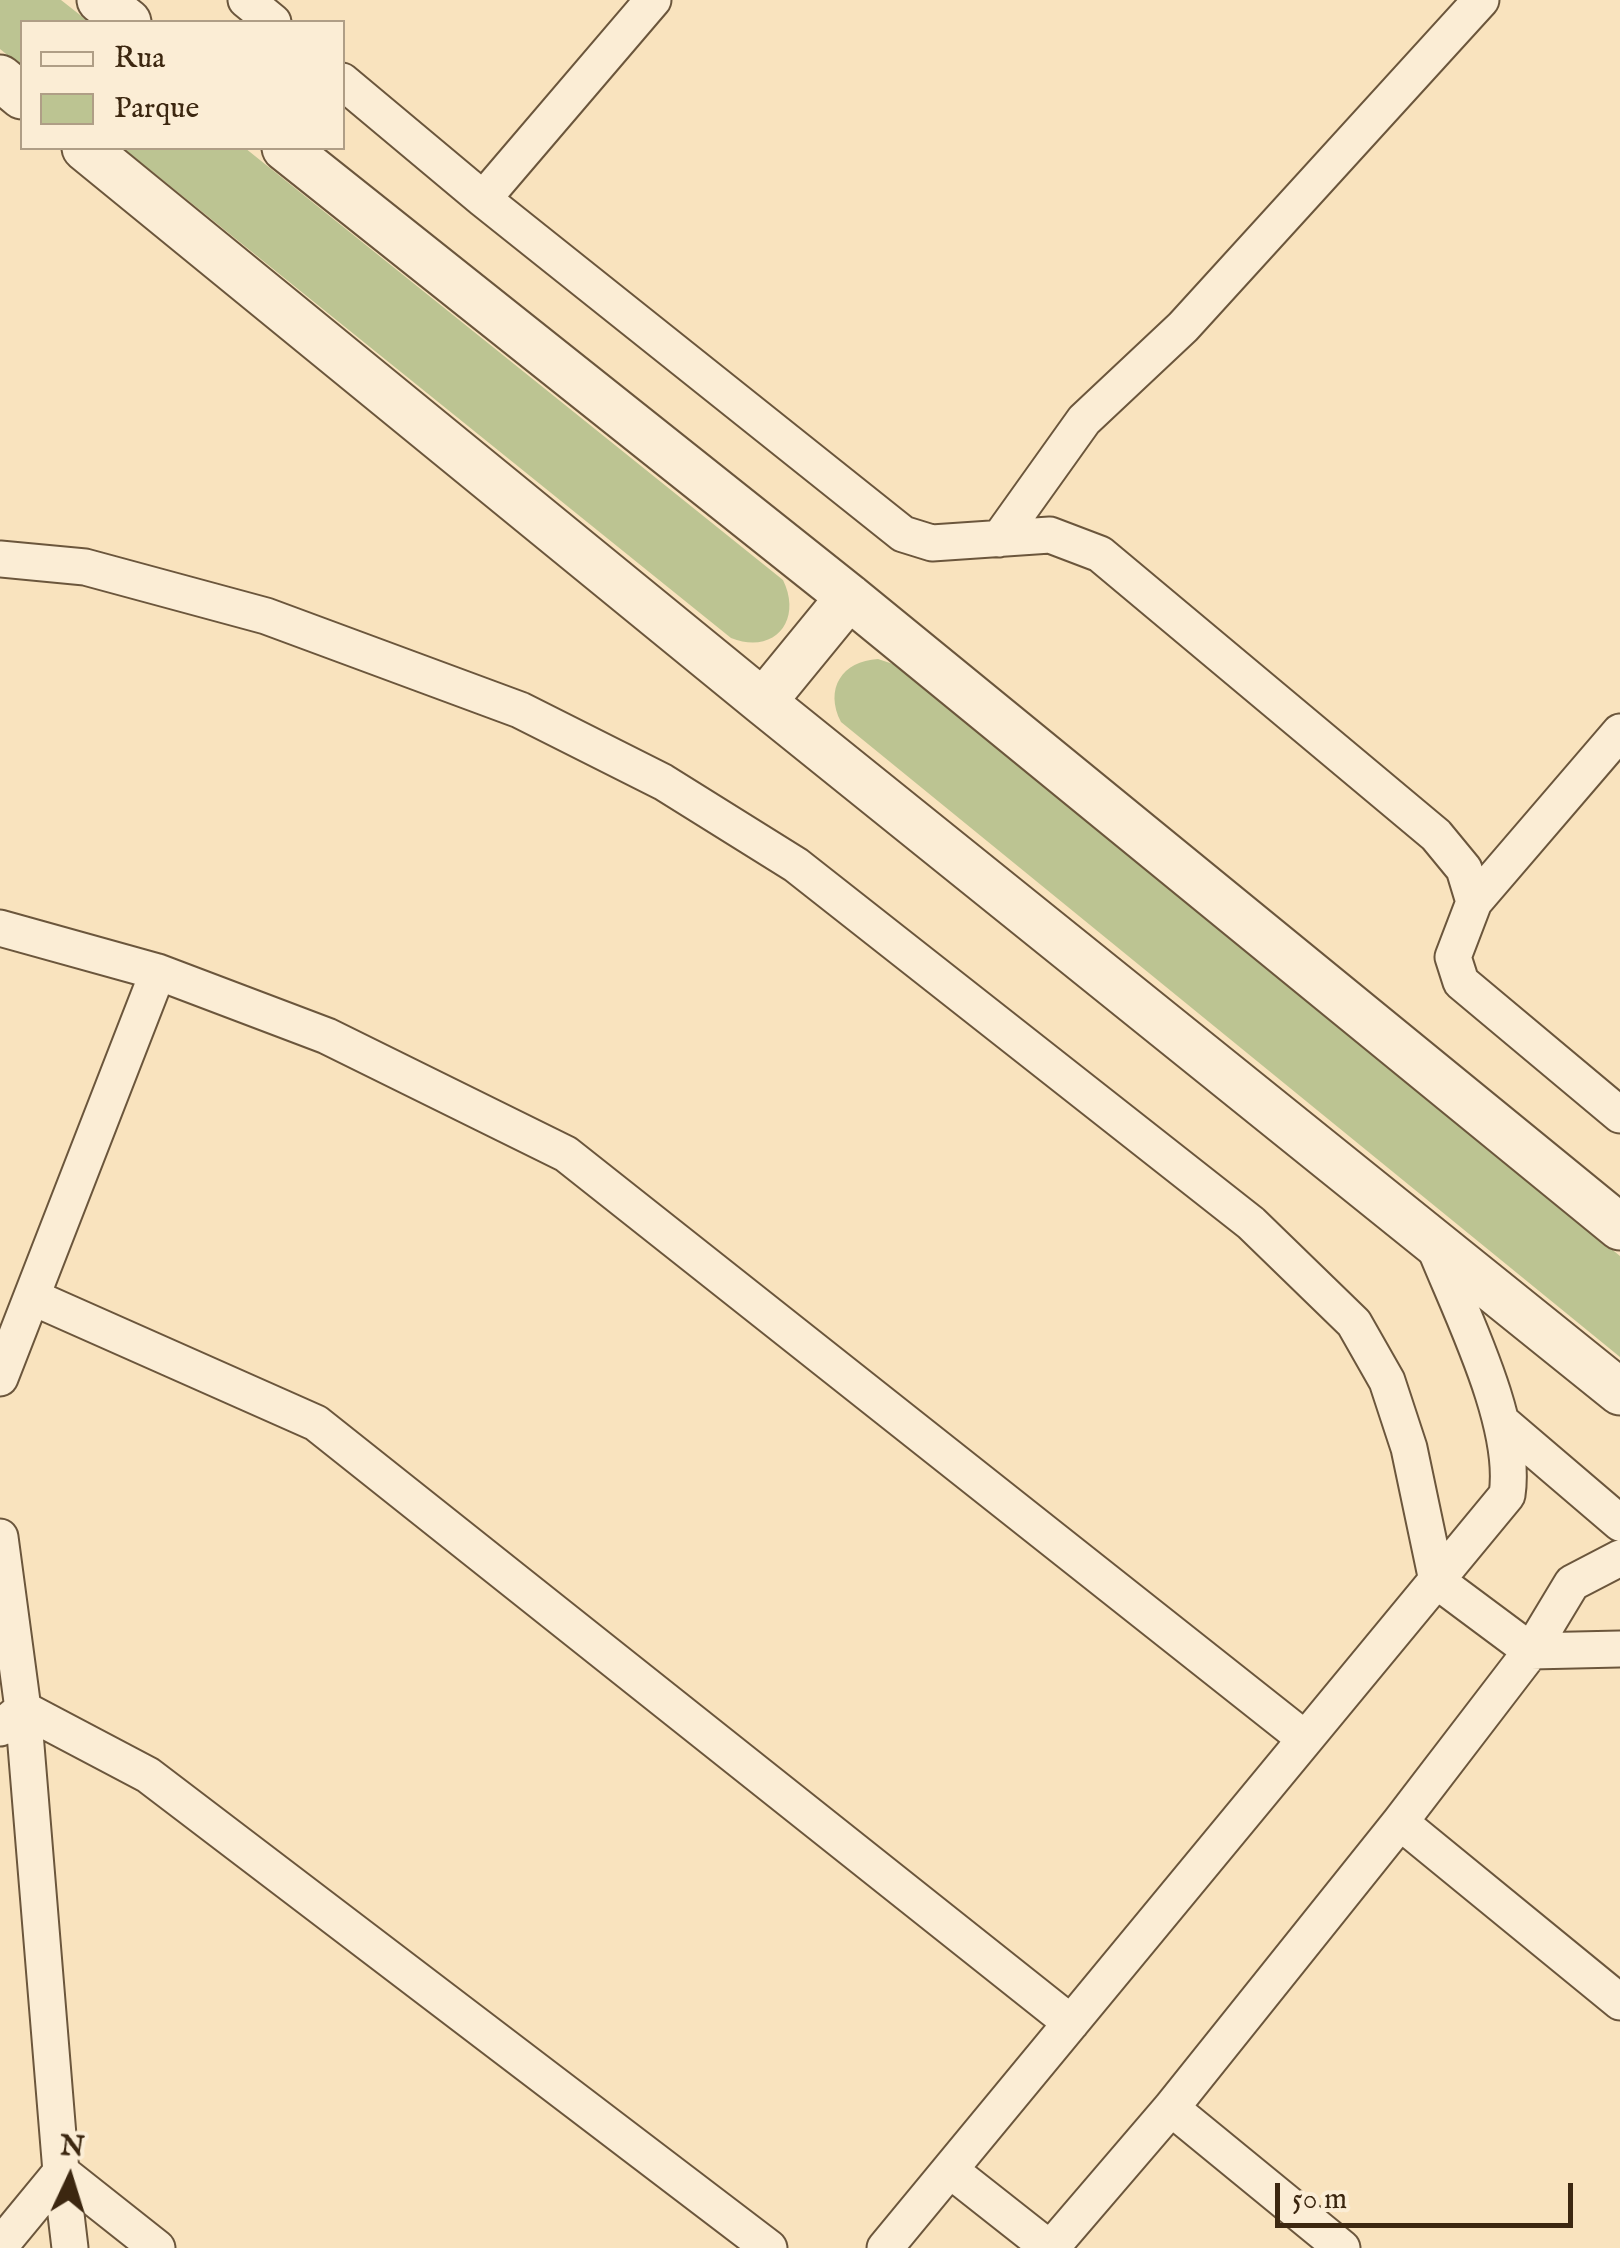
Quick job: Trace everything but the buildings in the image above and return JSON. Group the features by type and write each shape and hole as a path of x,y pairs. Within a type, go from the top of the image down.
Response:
{"street":[{"path":"100,0 125,20"},
{"path":"246,0 270,20"},
{"path":"483,199 652,0"},
{"path":"999,539 1084,420 1183,326 1481,0"},
{"path":"0,78 20,94"},
{"path":"345,84 483,199 904,534 932,543 1050,535 1100,554 1436,835 1464,869 1474,902"},
{"path":"87,150 763,702 1620,1392"},
{"path":"288,150 849,597 1620,1227"},
{"path":"0,560 85,567 266,616 520,710 663,782 796,865 1252,1223 1354,1323 1386,1381 1409,1448 1437,1580 1531,1651 1620,1649"},
{"path":"763,702 849,597"},
{"path":"1620,732 1474,902 1453,957 1461,982 1620,1115"},
{"path":"0,928 158,972 327,1036 566,1154 1304,1738"},
{"path":"0,1378 158,972"},
{"path":"885,2248 1506,1495 1510,1473 1503,1423 1433,1243"},
{"path":"32,1298 316,1423 1071,2023"},
{"path":"1503,1423 1620,1523"},
{"path":"0,1537 12,1718 70,2248"},
{"path":"950,2170 1050,2248 1171,2108 1400,1822 1531,1651 1572,1583 1620,1558"},
{"path":"12,1718 148,1775 769,2248"},
{"path":"1400,1822 1620,2002"},
{"path":"1171,2108 1342,2248"},
{"path":"0,2246 60,2172"},
{"path":"60,2172 157,2248"}],"green space":[{"path":"0,0 61,0 86,20 20,20 20,65 0,49"},
{"path":"125,150 247,150 783,580 789,609 781,631 760,642 731,638"},
{"path":"878,659 893,664 1620,1256 1620,1357 841,722 835,699 840,679 855,665"}]}
